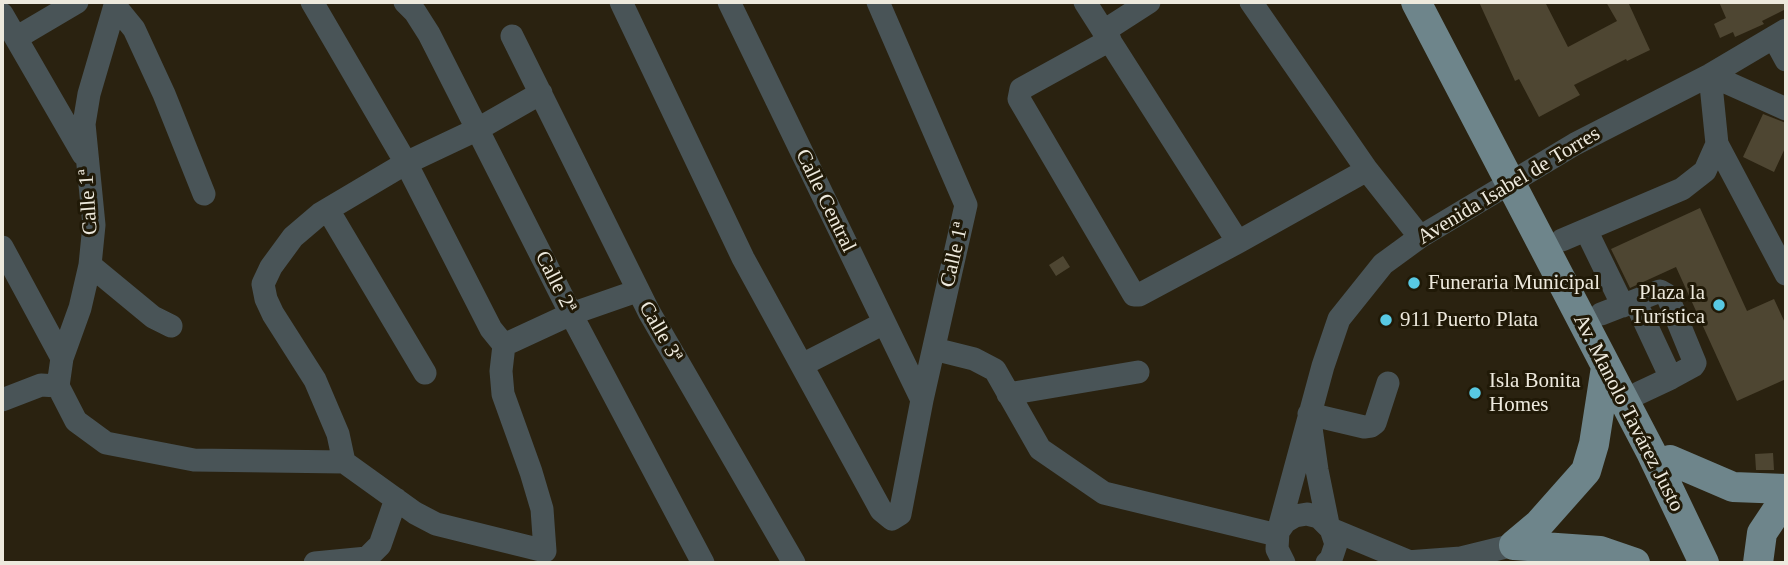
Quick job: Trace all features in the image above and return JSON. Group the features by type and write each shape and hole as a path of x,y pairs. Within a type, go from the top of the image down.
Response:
{"main road":[{"name":"Av. Manolo Tavárez Justo","path":"1416,2 1651,452 1704,563"},
{"name":"Av. Manolo Tavárez Justo","path":"1434,2 1619,307 1639,393 1720,563"},
{"path":"1514,545 1539,524 1586,471 1594,444 1606,367"},
{"path":"1670,460 1733,487 1786,489"},
{"path":"1758,563 1762,533 1786,497"},
{"path":"1514,545 1600,551 1635,563"}],"street":[{"path":"16,38 77,2"},
{"path":"2,400 41,385 58,386 76,421 106,443 194,460 344,462 415,513 436,524 545,551 542,509 503,394 501,371 504,345 491,329 406,163 312,2"},
{"name":"Calle 2ª","path":"405,2 429,34 571,314 703,563"},
{"path":"621,2 743,258 802,365 884,323"},
{"name":"Calle Central","path":"729,2 922,400"},
{"name":"Calle 1ª","path":"802,365 881,510 892,519 900,514 922,400 966,205 878,2"},
{"path":"1084,2 1238,242"},
{"path":"1149,2 1107,36 1021,89 1019,99 1131,292 1139,295 1367,170"},
{"path":"1251,2 1367,170 1420,237"},
{"path":"116,4 134,29 164,94 204,194"},
{"name":"Calle 1ª","path":"58,386 62,358 80,308 90,265 94,225 83,124 89,94 116,4"},
{"path":"2,13 86,159"},
{"path":"1780,34 1786,60"},
{"name":"Avenida Isabel de Torres","path":"1268,563 1323,366 1339,319 1382,264 1420,237 1575,144 1710,75 1780,34"},
{"name":"Calle 3ª","path":"512,36 637,291 794,563"},
{"path":"1786,108 1710,75 1717,144 1786,274"},
{"path":"344,462 338,434 315,380 266,299 263,284 271,267 293,237 328,209 406,163 478,129 541,93"},
{"path":"1574,235 1682,189 1705,171 1717,144"},
{"path":"328,209 425,373"},
{"path":"2,247 62,358"},
{"path":"90,265 153,317 171,326"},
{"path":"504,345 571,314 637,291"},
{"path":"1639,393 1671,378 1693,366 1695,359 1667,295 1660,291 1619,307 1671,378"},
{"path":"934,349 974,359 995,370 1040,449 1104,493 1277,535"},
{"path":"1008,394 1138,372"},
{"path":"1310,414 1364,427 1371,426 1375,423 1388,383"},
{"name":"Avenida Isabel de Torres","path":"1310,414 1317,470 1335,544 1331,559 1327,563"},
{"path":"315,563 367,558 380,545 396,499"},
{"path":"1284,563 1277,550 1277,535 1285,522 1307,514 1319,517 1330,527 1399,562 1461,558 1514,545"}],"building":[{"path":"1479,2 1545,2 1568,47 1617,21 1606,2 1628,2 1650,50 1574,85 1580,95 1539,117 1519,79 1515,81"},
{"path":"1719,2 1786,2 1786,9 1762,21 1764,24 1735,37 1733,32 1720,38 1714,24 1726,18"},
{"path":"1763,114 1786,123 1786,146 1774,172 1743,157"},
{"name":"Plaza la Turística","path":"1700,208 1747,311 1774,299 1786,325 1786,379 1737,401 1676,267 1630,288 1611,249"},
{"path":"1063,256 1070,267 1056,276 1049,265"},
{"path":"1773,453 1774,470 1756,470 1755,454"}],"place":[{"name":"Funeraria Municipal","path":"1414,283"},
{"name":"Plaza la Turística","path":"1719,305"},
{"name":"911 Puerto Plata","path":"1386,320"},
{"name":"Isla Bonita Homes","path":"1475,393"}]}
